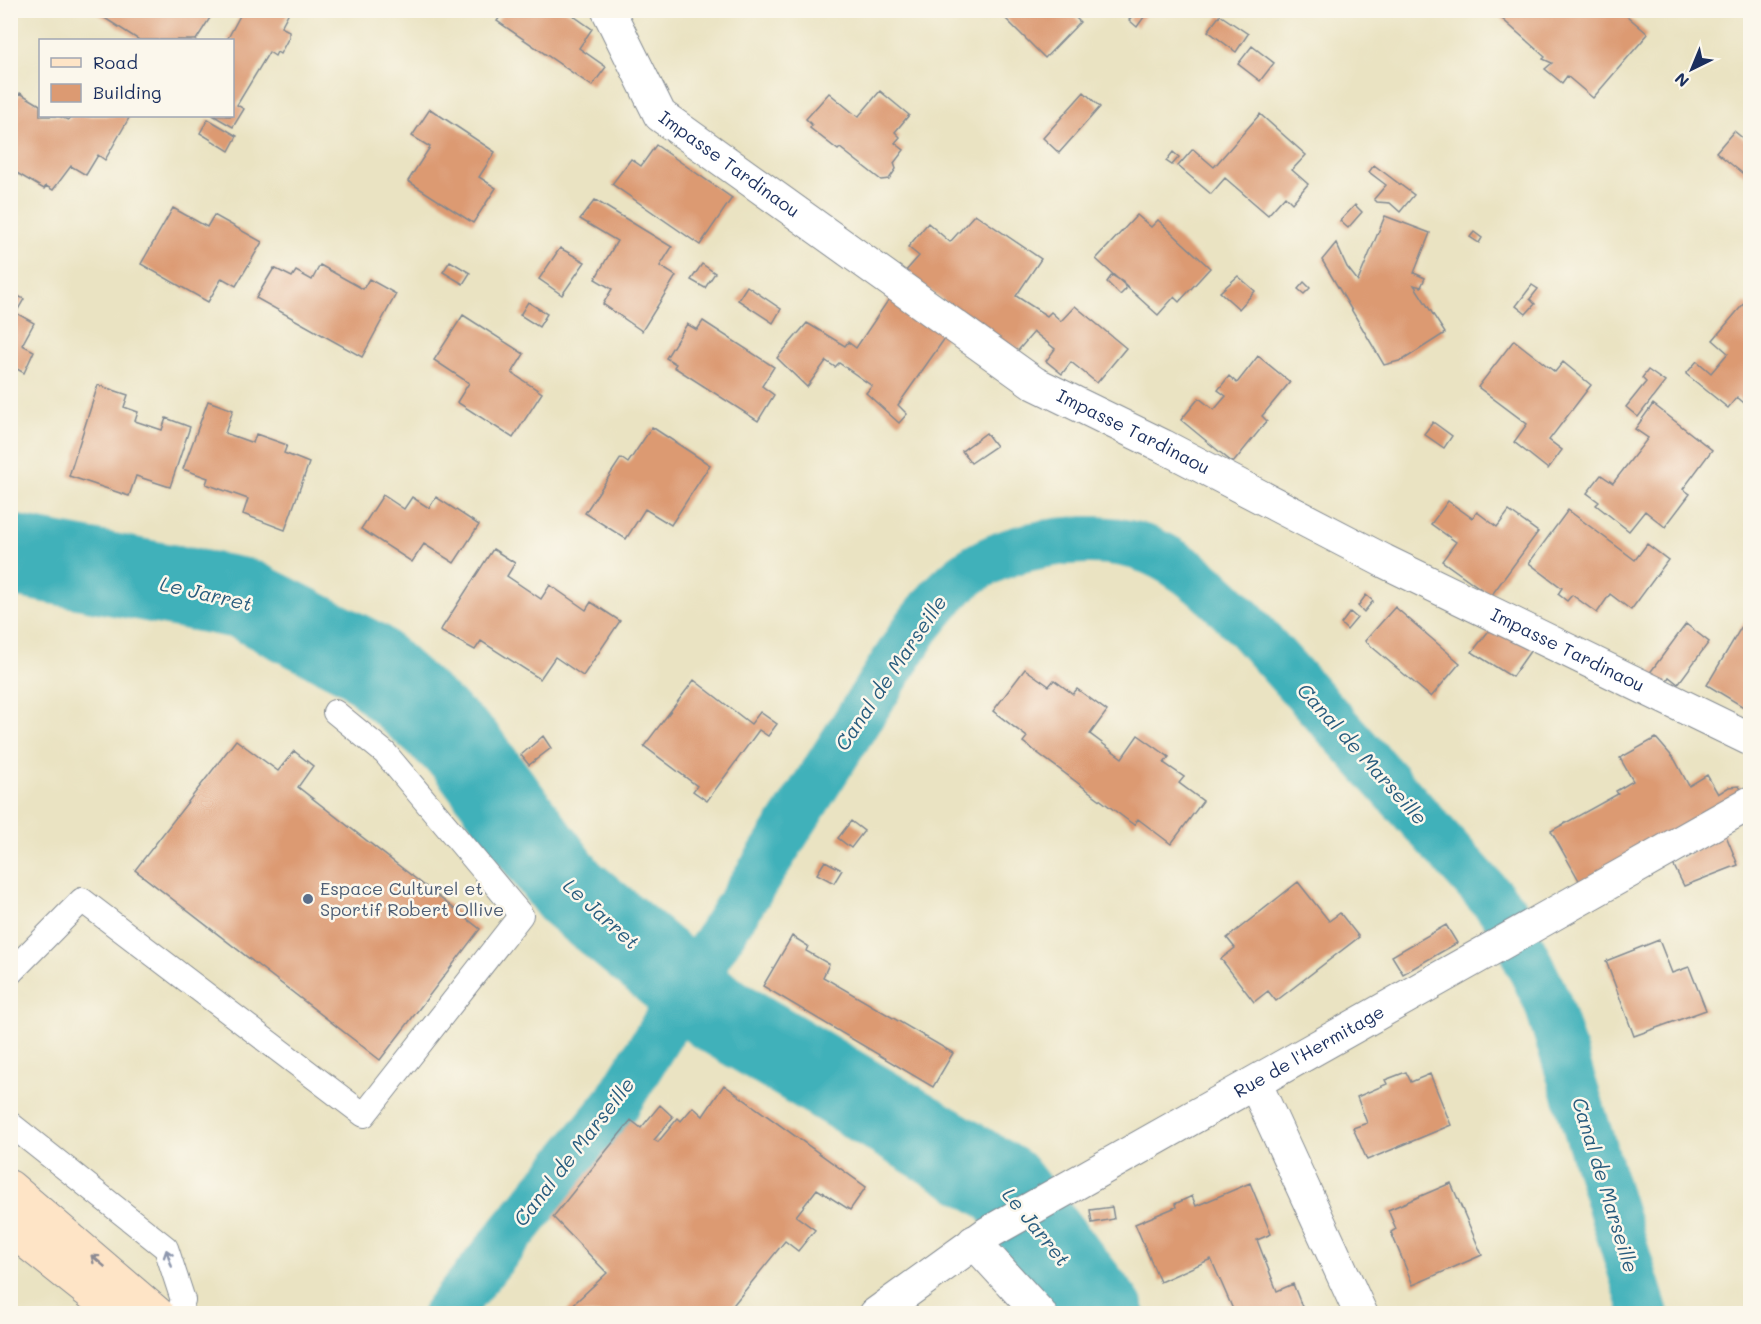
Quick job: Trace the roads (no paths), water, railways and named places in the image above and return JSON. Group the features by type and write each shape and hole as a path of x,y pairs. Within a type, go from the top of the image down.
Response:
{"main road":[{"path":"10,1187 158,1314"},
{"path":"10,1228 117,1314"}],"street":[{"name":"Impasse Tardinaou","path":"608,10 660,115 1034,383 1163,446 1384,561 1750,739"},
{"name":"Rue de l'Hermitage","path":"876,1314 981,1238 1750,803"},
{"path":"1255,1083 1360,1314"},
{"path":"981,1238 1040,1314"}],"lane":[{"path":"10,973 82,900 364,1115 521,915 385,753 335,712"},
{"path":"10,1124 166,1248 183,1300 178,1314"}],"waterway":[{"name":"Canal de Marseille","path":"446,1314 617,1103 711,950 917,627 963,577 990,561 1034,546 1084,540 1108,541 1151,551 1189,573 1212,592 1244,623 1504,912 1547,1001 1645,1314"},
{"name":"Le Jarret","path":"10,555 244,599 365,660 464,749 570,891 714,1011 1004,1185 1104,1314"}],"place":[{"name":"Espace Culturel et Sportif Robert Ollive","path":"308,899"}]}
